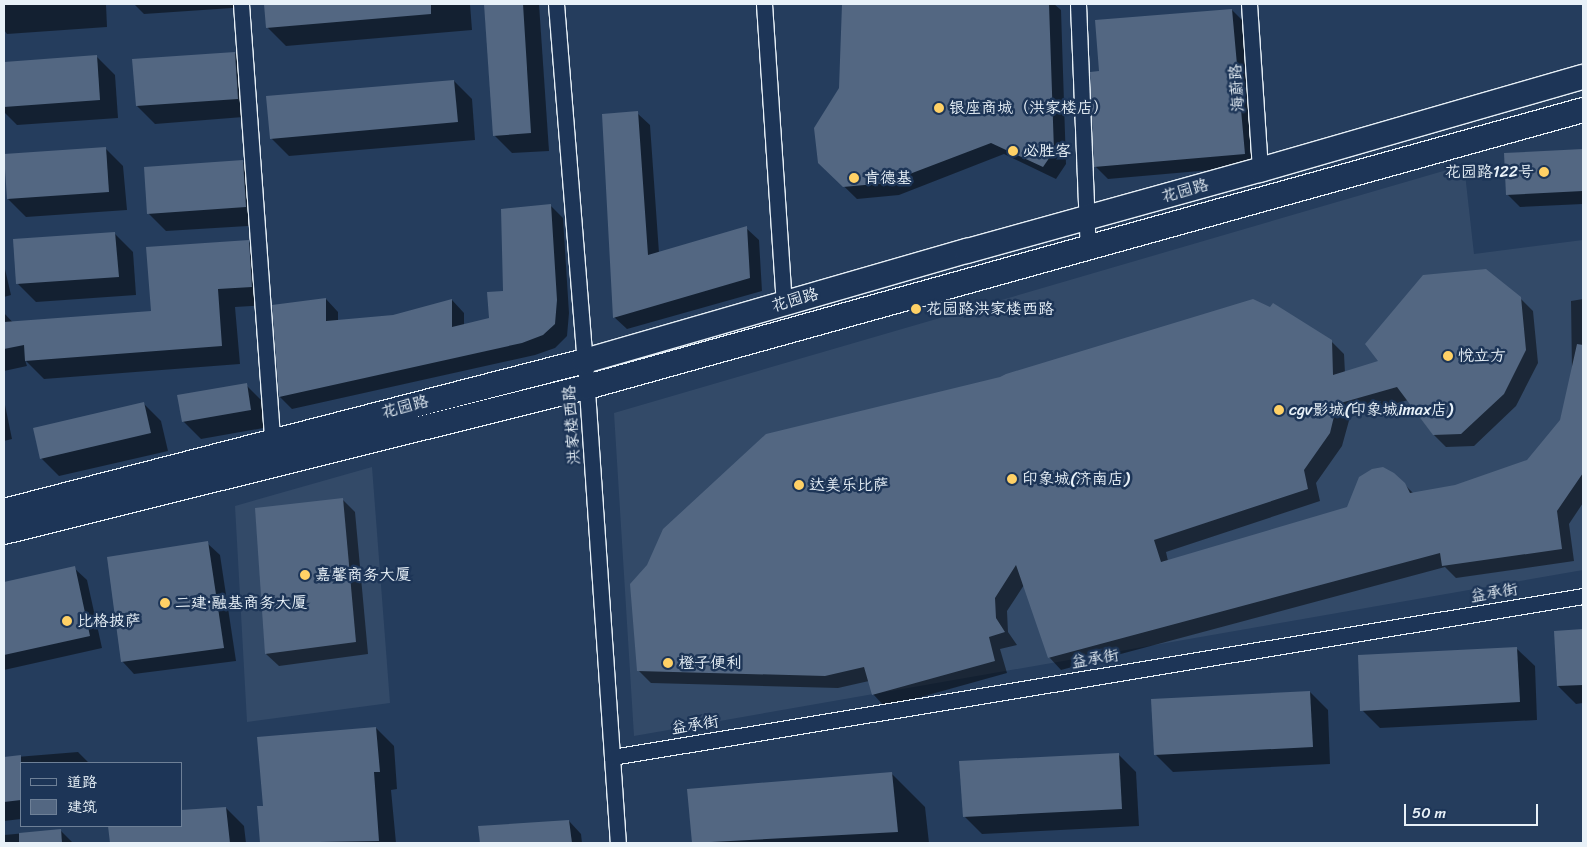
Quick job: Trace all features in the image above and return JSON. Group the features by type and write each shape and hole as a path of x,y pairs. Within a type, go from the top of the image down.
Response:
{"main road":[{"name":"花园路","path":"4,532 585,360 1583,77"},
{"name":"花园路","path":"4,511 587,387 1583,110"}],"street":[{"path":"240,4 274,453"},
{"name":"洪家楼西路","path":"556,4 587,387 618,843"},
{"path":"764,4 784,303"},
{"path":"1078,4 1088,249"},
{"name":"海蔚路","path":"1249,4 1260,170"},
{"name":"益承街","path":"612,757 1583,596"}],"shaded area":[{"path":"1464,165 1474,254 1583,240 1583,570 634,736 614,413"},
{"path":"372,467 390,703 247,722 235,506"}],"building":[{"path":"264,4 431,4 431,14 266,28"},
{"path":"484,4 523,4 531,133 493,136"},
{"name":"银座商城（洪家楼店）","path":"842,4 1049,4 1054,151 1043,167 991,143 886,183 843,187 818,163 814,128 839,88"},
{"path":"1232,9 1245,154 1094,167 1090,72 1099,71 1095,20"},
{"path":"235,52 238,99 136,106 132,59"},
{"path":"97,55 100,100 4,107 4,62"},
{"path":"454,80 458,122 270,139 266,96"},
{"path":"638,111 648,255 747,226 750,278 613,318 602,114"},
{"path":"106,147 109,192 7,199 4,154"},
{"name":"花园路122号","path":"1583,149 1583,191 1506,195 1504,153"},
{"path":"243,160 246,207 147,214 144,167"},
{"path":"551,204 557,300 555,324 543,335 522,343 279,397 272,305 326,298 326,321 393,315 452,299 452,327 489,318 487,292 503,291 501,209"},
{"path":"115,232 119,277 16,284 13,239"},
{"path":"249,240 252,287 218,289 222,346 25,361 24,345 4,349 4,322 151,311 146,247"},
{"name":"印象城(济南店)","path":"1486,269 1521,297 1526,350 1504,394 1461,434 1433,435 1397,387 1337,404 1330,433 1304,470 1308,489 1154,540 1161,562 1347,507 1359,477 1372,469 1383,467 1394,473 1405,483 1410,493 1455,485 1527,460 1560,420 1577,344 1583,345 1583,473 1557,511 1562,549 1442,566 1440,553 1048,658 1016,565 995,598 996,618 1005,632 989,637 995,661 872,695 864,667 825,676 637,671 630,584 647,565 663,529 766,434 1000,377 1253,299 1270,307 1273,303 1332,340 1333,375 1378,361 1365,344 1423,275"},
{"path":"247,383 251,410 182,422 177,395"},
{"path":"144,402 151,433 40,459 33,428"},
{"name":"嘉馨商务大厦","path":"343,498 356,642 265,654 255,508"},
{"name":"二建·融基商务大厦","path":"208,541 224,648 121,662 107,557"},
{"path":"75,566 90,636 4,655 4,582"},
{"path":"1583,629 1583,685 1557,686 1554,631"},
{"path":"1517,647 1520,702 1360,711 1358,655"},
{"path":"1310,691 1313,747 1154,755 1151,699"},
{"path":"376,727 380,772 374,772 379,841 260,843 257,806 263,806 257,737"},
{"path":"1119,753 1122,809 963,817 959,761"},
{"path":"21,755 20,800 4,802 4,757"},
{"path":"892,772 898,832 692,843 687,789"},
{"path":"226,807 230,843 110,843 108,827 182,827 182,810"},
{"path":"569,820 572,843 480,843 478,826"},
{"path":"61,829 62,843 19,843 19,833"}],"place":[{"name":"银座商城（洪家楼店）","path":"939,108"},
{"name":"必胜客","path":"1013,151"},
{"name":"花园路122号","path":"1544,172"},
{"name":"肯德基","path":"854,178"},
{"name":"花园路洪家楼西路","path":"916,309"},
{"name":"悦立方","path":"1448,356"},
{"name":"cgv影城(印象城imax店)","path":"1279,410"},
{"name":"印象城(济南店)","path":"1012,479"},
{"name":"达美乐比萨","path":"799,485"},
{"name":"嘉馨商务大厦","path":"305,575"},
{"name":"二建·融基商务大厦","path":"165,603"},
{"name":"比格披萨","path":"67,621"},
{"name":"橙子便利","path":"668,663"}]}
